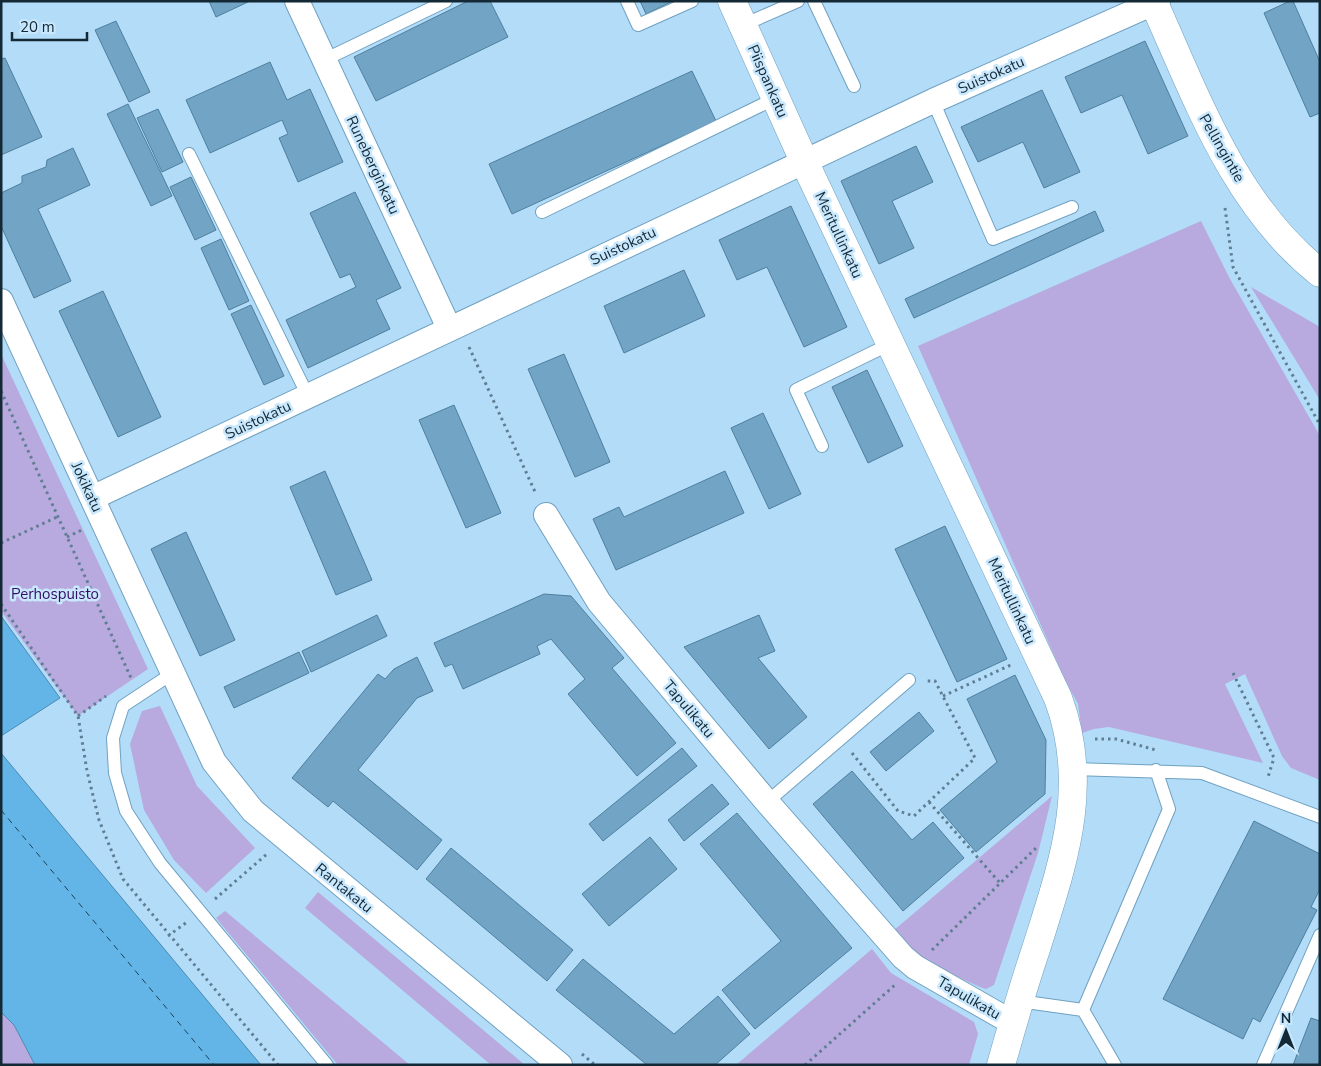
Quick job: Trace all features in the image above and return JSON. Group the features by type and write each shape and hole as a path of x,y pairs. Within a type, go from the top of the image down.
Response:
{"street":[{"name":"Runeberginkatu","path":"297,1 449,328"},
{"name":"Suistokatu","path":"92,498 804,161 1155,2"},
{"name":"Pellingintie","path":"1155,2 1207,124 1237,176 1275,231 1320,273"},
{"name":"Piispankatu","path":"738,13 804,161"},
{"name":"Meritullinkatu","path":"804,161 1058,698 1067,723 1072,758 1072,809 1064,861 1001,1065"},
{"name":"Jokikatu","path":"1,301 173,673"},
{"name":"Tapulikatu","path":"546,515 598,602 767,802 903,957 915,967 1016,1012"},
{"name":"Rantakatu","path":"173,673 214,762 253,812 560,1065"}],"lane":[{"path":"324,60 446,1"},
{"path":"627,1 638,25 692,1"},
{"path":"738,13 798,1"},
{"path":"814,1 854,86"},
{"path":"542,212 776,98"},
{"path":"933,101 993,238 1072,207"},
{"path":"189,154 308,396"},
{"path":"822,446 796,390 890,344"},
{"path":"173,673 123,706 113,738 115,773 126,811 160,863 327,1065"},
{"path":"767,802 909,680"},
{"path":"1072,758 1156,770 1202,773 1320,817"},
{"path":"1083,1010 1170,808 1156,770"},
{"path":"1263,1065 1320,935"},
{"path":"1016,1012 1083,1010"},
{"path":"1083,1010 1115,1065"}],"path":[{"path":"1225,205 1233,266 1320,425"},
{"path":"449,328 467,341 546,515"},
{"path":"1,391 132,679 124,684"},
{"path":"1,543 57,517"},
{"path":"1,604 78,716 87,771 99,820 123,879 168,936 278,1065"},
{"path":"943,696 1018,662"},
{"path":"1233,673 1274,758 1266,781"},
{"path":"841,738 898,811 914,816 975,758 935,681 909,680"},
{"path":"78,716 109,695"},
{"path":"1072,758 1106,738 1163,752"},
{"path":"929,802 1000,883"},
{"path":"168,936 200,912 284,839"}],"green space":[{"path":"1201,221 1230,279 1320,436 1320,780 1291,768 1282,756 1245,674 1225,684 1263,763 1109,727 1082,733 1078,704 1065,680 918,346"},
{"path":"1251,287 1320,327 1320,400"},
{"name":"Perhospuisto","path":"1,354 148,669 78,716 1,611"},
{"path":"160,706 197,786 255,848 206,893 174,860 144,810 130,744 142,711"},
{"path":"1052,796 1038,853 994,985 986,989 980,987 916,956 893,931"},
{"path":"318,892 525,1065 491,1065 305,908"},
{"path":"225,911 410,1065 338,1065 216,918"},
{"path":"872,949 891,973 974,1022 978,1034 969,1065 736,1065"},
{"path":"1,1012 14,1025 35,1065 1,1065"}],"water":[{"path":"1,616 60,698 1,736"},
{"path":"1,753 261,1065 35,1065 14,1025 1,1012"}],"building":[{"path":"209,1 250,1 216,17"},
{"path":"468,1 490,1 508,37 376,101 354,57"},
{"path":"640,1 673,1 646,14"},
{"path":"1293,1 1320,62 1320,113 1310,117 1264,13"},
{"path":"116,21 150,92 129,102 95,30"},
{"path":"1145,41 1188,136 1148,154 1122,95 1081,113 1065,77"},
{"path":"5,58 42,137 1,155 1,59"},
{"path":"270,62 287,100 310,89 343,162 298,182 279,138 288,134 282,120 210,153 186,100"},
{"path":"692,71 716,121 512,214 489,164"},
{"path":"1042,90 1080,172 1044,188 1023,142 978,162 961,127"},
{"path":"128,104 172,196 151,206 107,114"},
{"path":"158,109 183,162 162,172 137,118"},
{"path":"916,146 933,182 892,201 914,248 879,264 841,181"},
{"path":"73,148 90,185 38,209 71,281 34,298 1,226 1,193 22,183 22,176 46,167 47,160"},
{"path":"191,177 216,230 195,240 170,187"},
{"path":"355,192 401,288 376,300 390,329 308,368 286,320 356,287 350,274 340,278 310,213"},
{"path":"791,206 847,327 804,347 767,267 737,280 719,240"},
{"path":"1095,211 1104,231 914,318 905,299"},
{"path":"221,239 249,301 229,310 201,248"},
{"path":"684,270 705,316 624,353 604,306"},
{"path":"103,291 161,417 118,437 59,311"},
{"path":"251,305 284,376 264,385 231,314"},
{"path":"564,354 610,462 575,477 528,369"},
{"path":"867,370 903,446 868,463 832,387"},
{"path":"454,405 501,513 466,528 419,420"},
{"path":"763,413 801,494 769,509 731,428"},
{"path":"325,471 372,580 336,595 290,487"},
{"path":"725,471 744,513 616,570 593,519 619,507 624,517"},
{"path":"945,526 1007,659 957,682 895,549"},
{"path":"186,532 235,640 200,656 151,549"},
{"path":"544,594 571,596 624,658 612,668 676,743 637,776 568,694 585,679 551,639 537,646 540,654 463,689 452,664 445,667 434,643"},
{"path":"377,615 387,636 311,672 302,651"},
{"path":"759,615 775,651 758,658 807,717 769,749 684,647"},
{"path":"299,652 309,673 234,708 224,687"},
{"path":"417,657 433,691 417,698 358,770 442,840 417,870 333,801 328,807 292,778 378,674 385,679 394,669"},
{"path":"1015,675 1046,740 1045,794 976,852 940,810 997,762 967,699"},
{"path":"919,712 934,731 886,771 870,752"},
{"path":"682,748 697,766 603,841 589,824"},
{"path":"852,771 912,840 933,822 964,858 903,911 813,804"},
{"path":"712,784 729,804 684,841 668,820"},
{"path":"737,813 852,948 755,1029 722,990 781,941 700,844"},
{"path":"1254,821 1320,854 1320,889 1311,907 1317,910 1260,1022 1253,1018 1243,1039 1163,999"},
{"path":"650,837 677,869 609,926 582,894"},
{"path":"451,848 573,950 547,981 426,879"},
{"path":"583,959 674,1034 718,996 750,1034 715,1065 647,1065 556,990"},
{"path":"1311,1018 1320,1021 1320,1059 1318,1065 1293,1065"}],"ferry route":[{"path":"1,810 214,1065"}]}
